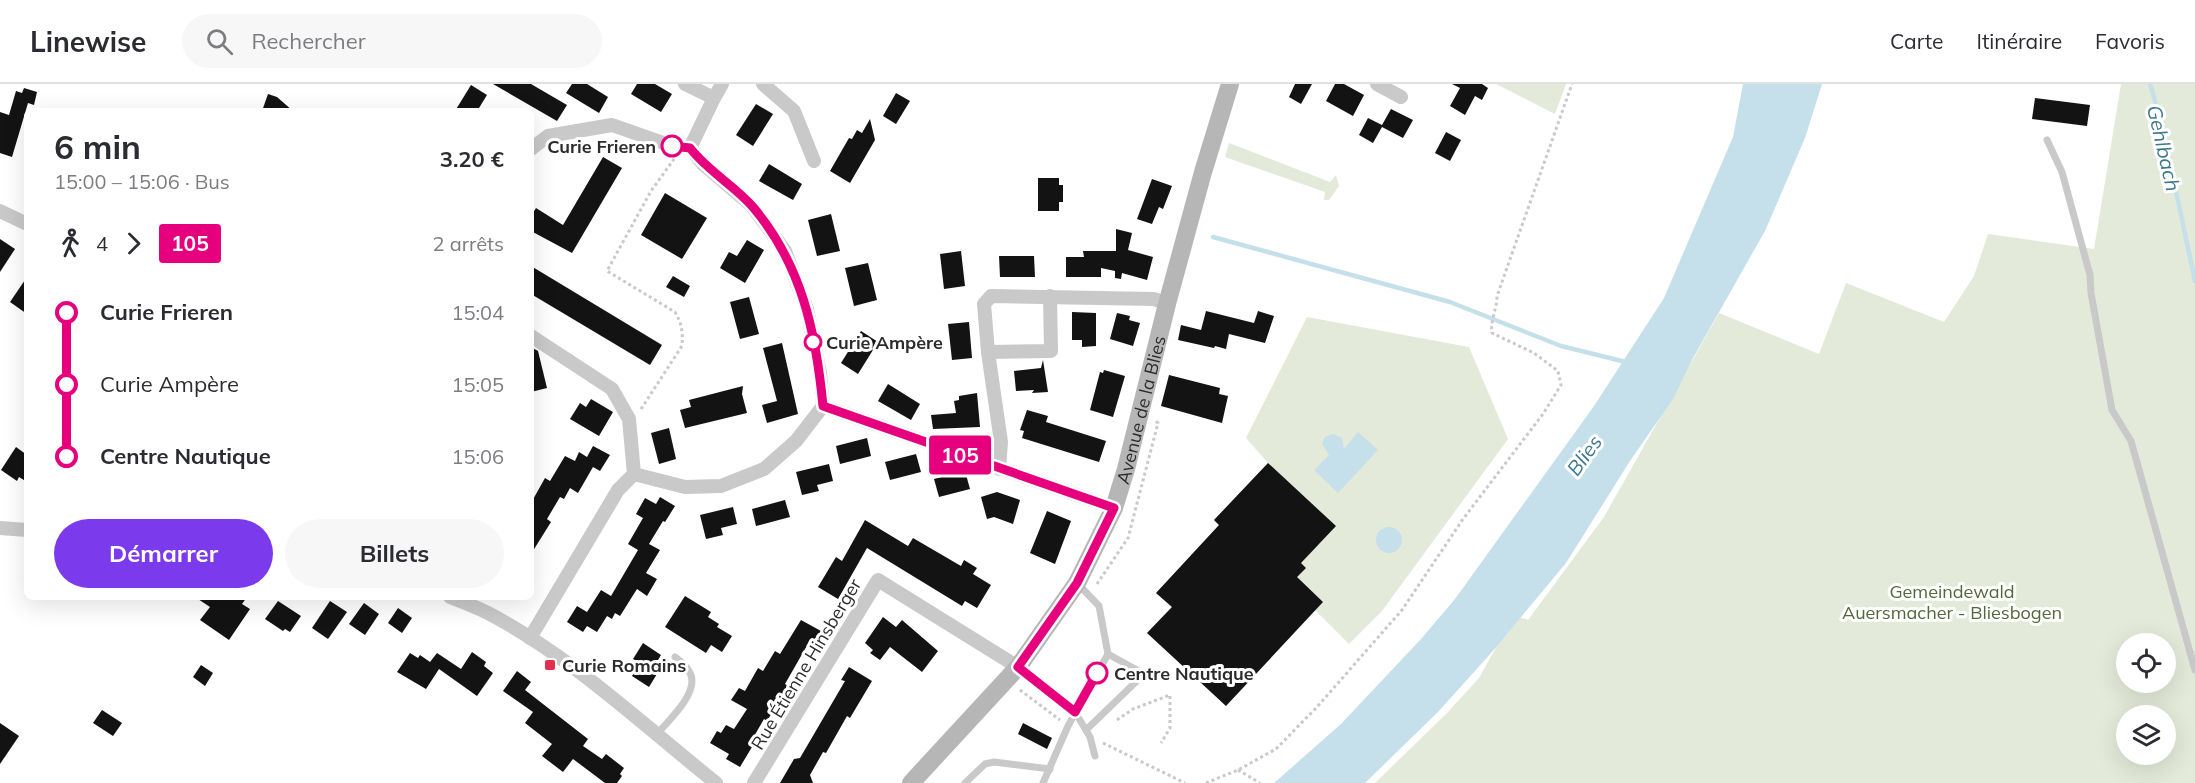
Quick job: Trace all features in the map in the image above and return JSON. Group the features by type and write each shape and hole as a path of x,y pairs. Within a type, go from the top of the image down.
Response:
{"main road":[{"name":"Avenue de la Blies","path":"911,783 1018,667 1077,583 1114,508 1203,172 1230,84"}],"street":[{"path":"685,84 714,98"},
{"path":"686,147 723,84"},
{"path":"763,84 794,111 814,161"},
{"path":"1377,84 1401,97"},
{"path":"534,147 548,136 612,125 672,146 686,147 752,206 785,251 807,309 820,373 823,406 796,441 764,470 721,486 685,487 634,474"},
{"path":"0,211 24,223"},
{"path":"999,469 1001,442 988,352 984,304 992,296 1154,299 1167,304"},
{"path":"988,352 1051,351 1050,296"},
{"path":"530,638 618,490 634,474 629,419 612,388 534,338"},
{"path":"823,406 1114,508"},
{"path":"0,528 24,530"},
{"name":"Rue Étienne Hinsberger","path":"754,783 878,580 1018,667"},
{"path":"457,600 487,613 530,638 580,672 716,783"}],"lane":[{"path":"2047,140 2062,172 2090,275 2091,293 2112,410 2132,441 2195,670"},
{"path":"1043,783 1075,712 1108,654 1099,606 1077,583"},
{"path":"1086,729 1144,674 1108,654"},
{"path":"656,735 685,701 691,689 693,678 675,657"},
{"path":"1018,667 1075,712 1086,729 1095,756"},
{"path":"965,783 984,764 994,762 1050,769"}],"path":[{"path":"1206,783 1238,770 1276,749 1317,707 1402,610 1464,519 1562,385 1558,371 1534,353 1492,333 1491,327 1497,309 1497,296 1572,84"},
{"path":"630,426 682,346 683,333 681,321 675,312 607,271 651,191 686,147"},
{"path":"1117,720 1133,709 1170,695 1170,728 1161,743"},
{"path":"1238,770 1260,783"}],"green space":[{"path":"1496,84 1566,84 1555,114"},
{"name":"Gemeindewald Auersmacher - Bliesbogen","path":"2121,84 2195,84 2195,783 1375,783 1447,713 1479,678 1514,615 1528,620 1604,517 1719,313 1819,354 1846,283 1944,322 1974,276 1988,234 2094,249"},
{"path":"1229,143 1330,182 1336,175 1339,186 1329,200 1324,200 1325,192 1225,157"},
{"path":"1307,317 1469,347 1508,439 1382,611 1349,644 1315,610 1226,706 1147,633 1171,607 1156,593 1219,525 1214,520 1268,463 1246,438"}],"water":[{"name":"Blies","path":"1743,84 1822,84 1805,138 1765,231 1693,358 1673,399 1630,461 1566,563 1492,652 1438,712 1365,783 1274,783 1341,724 1421,639 1455,599 1594,406 1664,298 1733,137"},
{"path":"1358,432 1378,450 1338,493 1314,470 1329,455 1322,444 1325,437 1333,434 1342,438 1344,449"},
{"path":"1389,527 1398,531 1402,540 1398,549 1389,553 1380,549 1376,540 1380,531"}],"building":[{"path":"493,84 531,84 567,105 557,121"},
{"path":"572,84 587,84 608,97 599,113 566,93"},
{"path":"637,84 655,84 672,94 661,112 631,94"},
{"path":"1295,84 1312,84 1301,104 1289,97"},
{"path":"1335,84 1344,84 1364,95 1353,116 1326,101"},
{"path":"1452,84 1482,84 1488,88 1482,100 1475,96 1465,115 1450,106 1460,88"},
{"path":"471,85 487,95 479,108 457,108"},
{"path":"24,88 37,92 34,105 28,103 27,108 24,108 24,116 12,157 0,153 0,112 9,115 16,91 22,93"},
{"path":"896,93 910,101 896,124 883,116"},
{"path":"268,94 277,97 290,108 263,108"},
{"path":"2035,98 2090,105 2087,126 2032,119"},
{"path":"756,104 773,114 753,146 736,135"},
{"path":"1391,109 1413,120 1403,138 1382,127 1373,143 1359,135 1368,118 1382,125"},
{"path":"870,119 875,140 850,183 830,171 849,138 852,139 857,130 862,133"},
{"path":"1446,132 1461,140 1450,161 1435,153"},
{"path":"603,157 622,168 572,253 534,233 534,211 536,208 563,225"},
{"path":"769,164 802,184 793,200 759,181"},
{"path":"1038,178 1059,178 1059,185 1063,185 1063,202 1059,202 1059,211 1038,211"},
{"path":"1152,179 1172,186 1163,209 1159,207 1152,224 1137,219"},
{"path":"665,193 707,218 682,259 641,235"},
{"path":"831,214 840,251 817,256 808,220"},
{"path":"1116,229 1132,233 1128,250 1153,257 1147,280 1122,273 1121,279 1115,278 1115,271 1101,268 1101,277 1066,277 1066,257 1084,257 1083,251 1116,251"},
{"path":"0,239 15,249 0,272"},
{"path":"747,240 764,250 745,283 720,268 729,252 737,256"},
{"path":"961,251 965,286 944,289 940,254"},
{"path":"999,256 1034,256 1035,277 1000,277"},
{"path":"868,263 877,300 854,306 845,268"},
{"path":"534,268 662,345 650,365 534,296"},
{"path":"673,276 690,286 684,297 666,287"},
{"path":"24,281 24,312 10,302"},
{"path":"749,297 759,334 740,339 730,302"},
{"path":"1206,311 1254,323 1258,311 1274,316 1265,343 1229,334 1226,349 1178,340 1181,325 1201,330"},
{"path":"1072,312 1096,313 1096,346 1082,347 1082,340 1072,340"},
{"path":"1117,313 1130,316 1129,320 1140,323 1133,346 1110,339"},
{"path":"969,322 972,358 952,360 948,324"},
{"path":"861,331 878,342 858,374 841,363"},
{"path":"782,343 798,414 767,423 762,405 777,401 763,348"},
{"path":"534,349 538,351 547,388 534,391"},
{"path":"1043,360 1048,392 1016,391 1014,371 1041,368"},
{"path":"1104,370 1125,376 1113,417 1090,410 1100,372 1103,373"},
{"path":"1169,375 1220,388 1219,394 1228,396 1222,423 1161,406"},
{"path":"888,384 920,404 911,420 878,401"},
{"path":"743,386 742,394 747,413 685,428 680,410 691,407 689,400"},
{"path":"977,393 980,427 933,429 931,415 956,413 954,401 959,400 959,396"},
{"path":"591,399 613,412 599,436 570,419 580,403 586,407"},
{"path":"1027,410 1048,416 1046,422 1106,441 1099,462 1022,438 1024,431 1020,430"},
{"path":"669,428 676,459 659,464 651,433"},
{"path":"867,438 871,456 840,464 836,446"},
{"path":"593,446 610,455 600,471 593,467 578,493 570,488 564,499 560,497 547,519 551,522 534,549 534,498 545,478 550,481 565,456 575,461 579,452 587,457"},
{"path":"16,447 24,453 24,480 19,477 17,481 1,470"},
{"path":"916,454 921,472 890,480 885,462"},
{"path":"1268,463 1336,526 1301,563 1306,568 1297,577 1323,602 1226,706 1147,633 1172,607 1156,593 1219,525 1214,520"},
{"path":"829,464 833,481 817,485 819,491 802,495 796,472"},
{"path":"965,471 970,489 939,497 934,479"},
{"path":"997,492 1020,500 1013,524 994,517 987,519 981,497"},
{"path":"660,497 675,506 649,544 660,550 646,573 657,579 647,596 637,589 620,616 615,613 612,619 607,616 597,632 587,626 583,632 567,622 577,606 587,612 601,590 611,596 638,550 628,544 643,518 636,514 645,498 656,504"},
{"path":"785,500 790,517 756,526 752,509"},
{"path":"733,507 737,524 721,528 723,535 706,539 700,515"},
{"path":"1047,511 1071,521 1055,564 1030,553"},
{"path":"865,520 908,546 913,538 961,566 964,560 977,568 973,574 991,585 977,608 965,601 962,606 867,548 838,599 818,587 836,557 842,561"},
{"path":"685,596 711,612 708,617 719,624 717,627 732,636 722,652 711,645 706,653 665,627"},
{"path":"200,600 245,600 242,604 250,609 229,640 200,620 210,607"},
{"path":"278,601 301,616 290,632 285,629 283,631 265,619"},
{"path":"330,601 347,612 328,639 312,628"},
{"path":"364,603 379,614 365,635 349,624"},
{"path":"398,608 412,618 402,633 388,623"},
{"path":"883,617 896,627 902,620 938,651 922,672 890,647 880,660 870,653 873,650 865,643"},
{"path":"801,620 821,631 814,643 810,641 805,649 785,684 788,686 767,721 764,719 740,767 726,759 729,754 710,743 717,731 721,733 726,725 734,729 747,709 731,700 739,688 745,691 758,668 763,671 775,651 780,654"},
{"path":"643,643 661,655 655,665 660,669 649,687 632,676 640,663 633,659"},
{"path":"472,652 486,662 484,666 493,673 477,696 439,669 426,689 397,672 410,653 418,658 420,655 430,662 437,653 461,669"},
{"path":"201,665 213,673 205,686 193,677"},
{"path":"849,667 872,681 850,718 847,716 826,753 823,752 810,775 813,783 780,783 794,759 800,758 845,681 841,680"},
{"path":"517,671 531,682 525,690 588,739 583,746 602,759 606,754 624,768 617,783 605,783 573,759 563,772 542,756 552,744 525,723 533,712 503,691"},
{"path":"102,710 122,723 113,736 93,723"},
{"path":"0,723 19,736 0,764"},
{"path":"1023,723 1052,738 1047,749 1018,734"}],"waterway":[{"name":"Gehlbach","path":"2150,84 2162,125 2195,281"},
{"path":"1213,237 1450,302 1561,346 1626,362"}],"bus line":[{"name":"105","path":"672,146 690,148 703,164 752,206 785,251 807,309 820,373 823,406 1114,508 1077,583 1018,667 1075,712 1097,673"}],"place":[{"name":"Curie Frieren","path":"672,146"},
{"name":"Curie Ampère","path":"813,342"},
{"name":"Curie Romains","path":"550,665"},
{"name":"Centre Nautique","path":"1097,673"}]}
